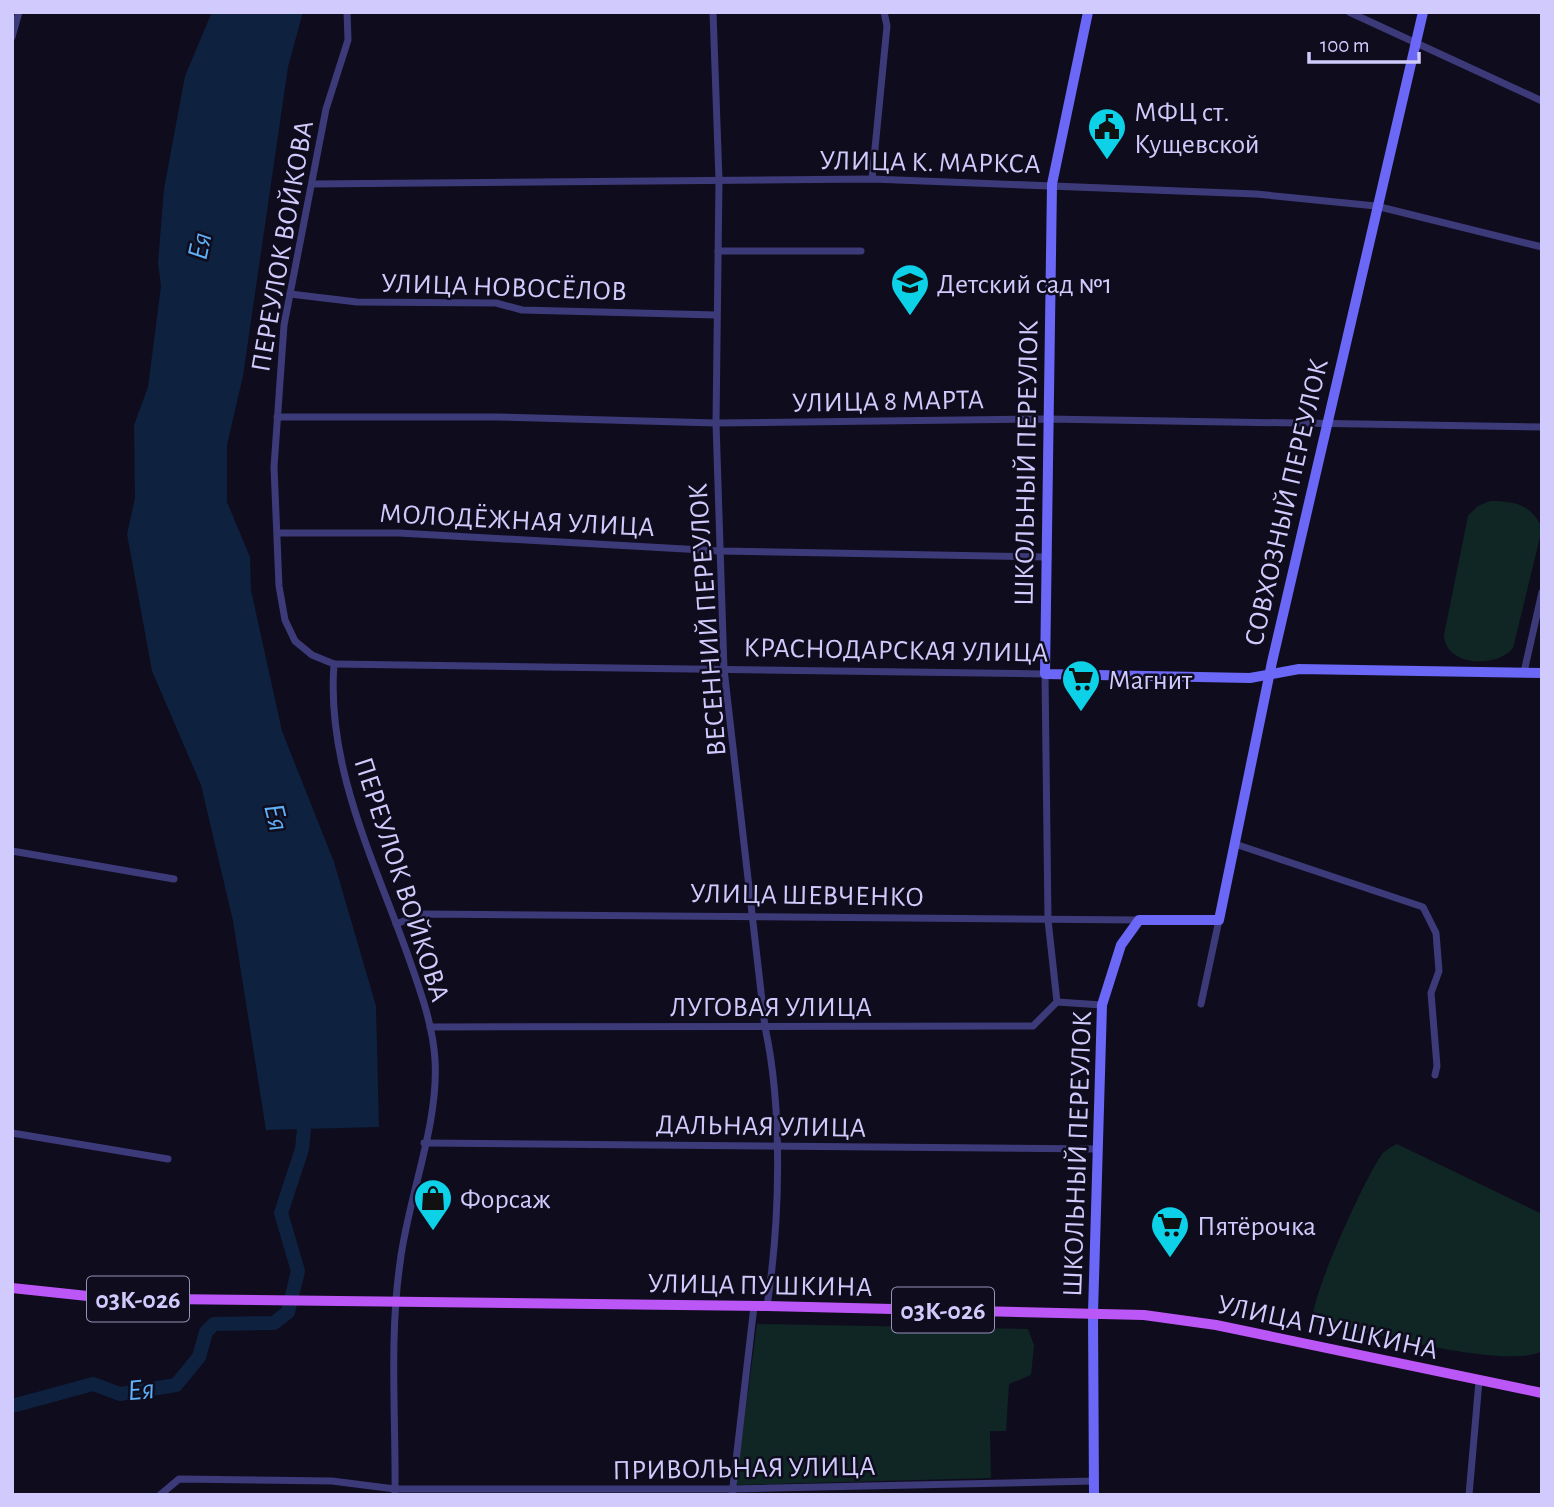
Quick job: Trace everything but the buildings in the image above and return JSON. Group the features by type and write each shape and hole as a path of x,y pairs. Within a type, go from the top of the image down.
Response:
{"main road":[{"name":"УЛИЦА ПУШКИНА","path":"12,1288 97,1297 336,1303 767,1306 1144,1315 1216,1325 1542,1393"}],"street":[{"path":"12,37 19,12"},
{"name":"ПЕРЕУЛОК ВОЙКОВА","path":"347,12 348,40 326,108 279,360 274,467 279,586 285,620 295,641 312,655 334,664 331,704 348,793 430,1027 435,1060 434,1106 424,1143 394,1303 395,1492"},
{"name":"ВЕСЕННИЙ ПЕРЕУЛОК","path":"713,12 719,180 716,423 724,669 765,1027 772,1061 776,1146 773,1270 767,1306"},
{"path":"872,179 887,26 884,12"},
{"name":"ШКОЛЬНЫЙ ПЕРЕУЛОК","path":"1057,1002 1048,920 1045,674 1051,435 1047,419 1052,184 1088,12"},
{"path":"1349,12 1542,101"},
{"name":"СОВХОЗНЫЙ ПЕРЕУЛОК","path":"1201,1004 1270,674 1376,206 1423,12"},
{"name":"УЛИЦА К. МАРКСА","path":"312,184 872,179 1256,194 1376,206 1542,247"},
{"path":"718,251 861,251"},
{"name":"УЛИЦА НОВОСЁЛОВ","path":"290,294 357,302 496,303 522,310 716,315"},
{"name":"УЛИЦА 8 МАРТА","path":"277,417 497,417 716,423 1047,419 1542,427"},
{"name":"МОЛОДЁЖНАЯ УЛИЦА","path":"278,533 399,533 720,551 1048,557"},
{"path":"1524,673 1542,592"},
{"name":"КРАСНОДАРСКАЯ УЛИЦА","path":"334,664 1250,678 1300,669 1542,673"},
{"path":"1235,844 1423,907 1437,933 1439,971 1431,993 1437,1066 1435,1075"},
{"path":"12,851 174,879"},
{"name":"УЛИЦА ШЕВЧЕНКО","path":"396,924 422,914 1219,920"},
{"name":"ШКОЛЬНЫЙ ПЕРЕУЛОК","path":"1094,1495 1093,1313 1102,1005 1121,945 1139,920"},
{"path":"1057,1002 1102,1005"},
{"name":"ЛУГОВАЯ УЛИЦА","path":"430,1027 1033,1026 1057,1002"},
{"path":"12,1133 168,1158"},
{"name":"ДАЛЬНАЯ УЛИЦА","path":"424,1143 1098,1149"},
{"path":"732,1492 754,1306"},
{"path":"1469,1495 1479,1381"},
{"name":"ПРИВОЛЬНАЯ УЛИЦА","path":"160,1495 179,1479 332,1482 395,1492 732,1492 1094,1481"}],"green space":[{"path":"1490,501 1522,506 1534,514 1542,529 1513,648 1496,659 1473,661 1453,653 1447,646 1444,635 1468,516 1478,506"},
{"path":"1397,1144 1542,1214 1542,1351 1524,1356 1466,1352 1313,1320 1320,1288 1353,1208 1383,1153"},
{"path":"757,1324 1028,1329 1034,1345 1031,1375 1009,1384 1006,1431 990,1431 991,1478 738,1485 736,1482"}],"water":[{"path":"212,12 303,12 288,67 243,376 227,445 227,502 250,557 251,590 282,731 334,862 376,1006 379,1127 266,1130 233,921 201,785 152,671 127,534 135,498 134,425 148,387 161,286 158,263 164,189 185,76"}],"waterway":[{"name":"Ея","path":"12,1406 93,1384 120,1394 176,1385 199,1357 206,1332 214,1324 274,1323 288,1312 298,1271 281,1213 302,1149 306,1110"}],"place":[{"name":"МФЦ ст. Кущевской","path":"1107,161"},
{"name":"Детский сад №1","path":"910,317"},
{"name":"Магнит","path":"1081,713"},
{"name":"Форсаж","path":"433,1232"},
{"name":"Пятёрочка","path":"1170,1259"}]}
